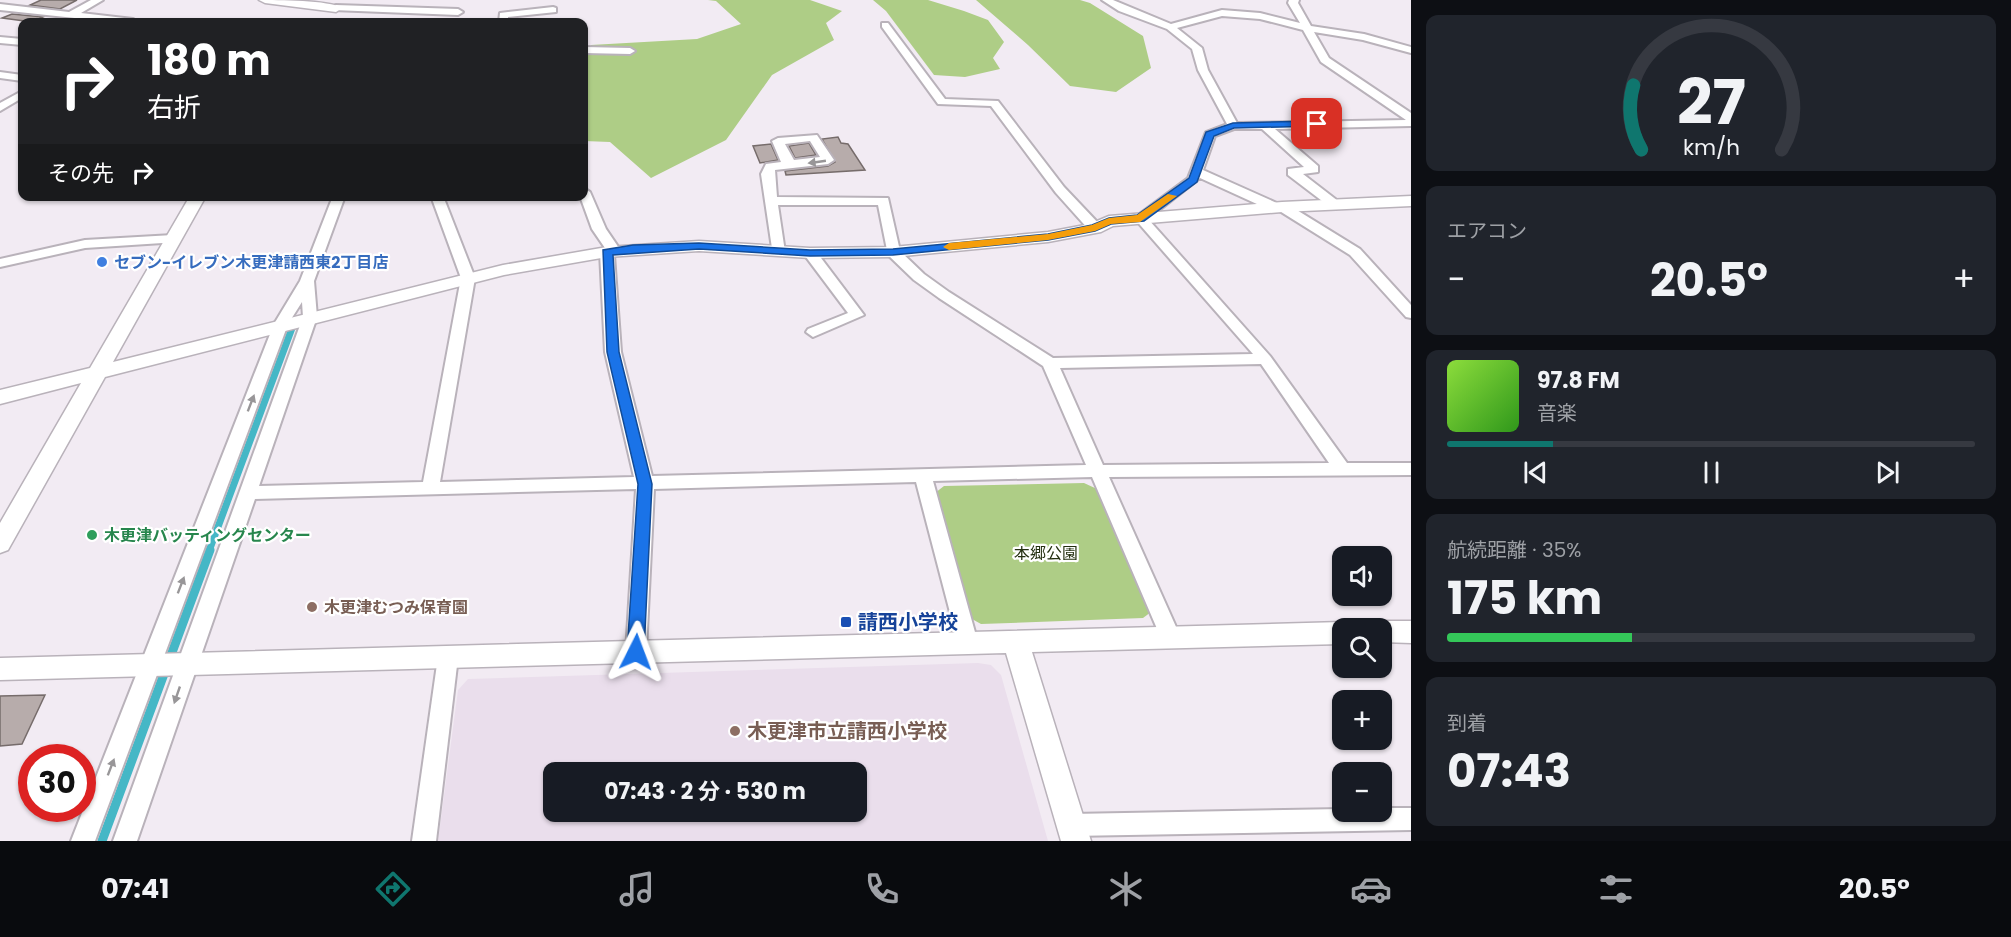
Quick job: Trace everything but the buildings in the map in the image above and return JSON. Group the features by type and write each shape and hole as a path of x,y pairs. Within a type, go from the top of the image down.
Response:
{"street":[{"path":"71,15 98,0"},
{"path":"265,0 458,12"},
{"path":"456,18 459,15 456,4 461,0"},
{"path":"1107,0 1122,9 1170,27 1197,48 1203,70 1233,126"},
{"path":"1294,0 1293,3 1324,60 1410,123"},
{"path":"325,18 340,4"},
{"path":"503,18 503,15 510,12 553,5"},
{"path":"0,7 98,18"},
{"path":"417,18 422,11"},
{"path":"1170,27 1222,13 1260,16 1306,28 1364,37 1411,50"},
{"path":"885,25 942,102 994,103 1060,190 1095,228"},
{"path":"0,40 18,42"},
{"path":"588,50 630,51"},
{"path":"0,75 18,77"},
{"path":"0,108 18,97"},
{"path":"1140,218 1193,180 1210,134 1233,126 1410,123"},
{"path":"1265,126 1314,170 1292,172 1334,204"},
{"path":"778,252 767,174 770,167 790,163"},
{"path":"1196,172 1279,207 1355,252 1411,314"},
{"path":"0,544 195,201"},
{"path":"125,841 169,665 281,324 307,281 337,201"},
{"path":"430,490 468,278 439,201"},
{"path":"588,201 611,252 613,352 645,484 636,652"},
{"path":"771,201 884,201 893,252 919,277 944,295 1050,363 1170,638"},
{"path":"0,397 468,278 611,252 699,246 810,253 893,252 1048,237 1095,228 1109,221 1279,207 1411,201"},
{"path":"1140,218 1265,359 1342,469"},
{"path":"0,262 86,244 173,239"},
{"path":"810,253 857,315 813,332"},
{"path":"83,841 169,665 248,494 310,317 307,281"},
{"path":"1050,363 1265,359"},
{"path":"248,494 1098,471 1411,469"},
{"path":"923,476 968,643"},
{"path":"1392,632 1411,632"},
{"path":"0,669 1332,633"},
{"path":"1016,642 1074,833 1411,819"},
{"path":"424,841 448,657"}],"shaded area":[{"name":"木更津市立請西小学校","path":"978,663 991,665 1001,675 1048,841 438,841 458,690 468,679"}],"green space":[{"path":"708,0 810,0 842,11 826,23 834,40 772,75 726,140 651,178 610,142 588,141 588,51 591,45 697,39 741,24 716,1"},
{"path":"873,0 928,0 988,20 1004,42 993,58 1000,69 965,77 934,75 886,11"},
{"path":"976,0 1080,0 1090,3 1143,36 1151,68 1116,92 1070,86 1028,45"},
{"name":"本郷公園","path":"1084,483 1097,489 1151,612 1143,618 981,624 972,619 935,493 944,486"}],"waterway":[{"path":"209,551 292,328"},
{"path":"102,841 210,550"}],"slow traffic":[{"path":"949,247 1048,237 1095,228 1109,221 1140,218 1172,196"}],"place":[{"name":"セブン-イレブン木更津請西東2丁目店","path":"102,262"},
{"name":"木更津バッティングセンター","path":"92,535"},
{"name":"木更津むつみ保育園","path":"312,607"},
{"name":"請西小学校","path":"846,622"},
{"name":"木更津市立請西小学校","path":"735,731"}],"route":[{"path":"636,652 645,484 613,352 607,252 699,246 810,253 893,252 1048,237 1095,228 1109,221 1140,218 1153,210 1193,180 1210,134 1233,126 1317,124"}]}
